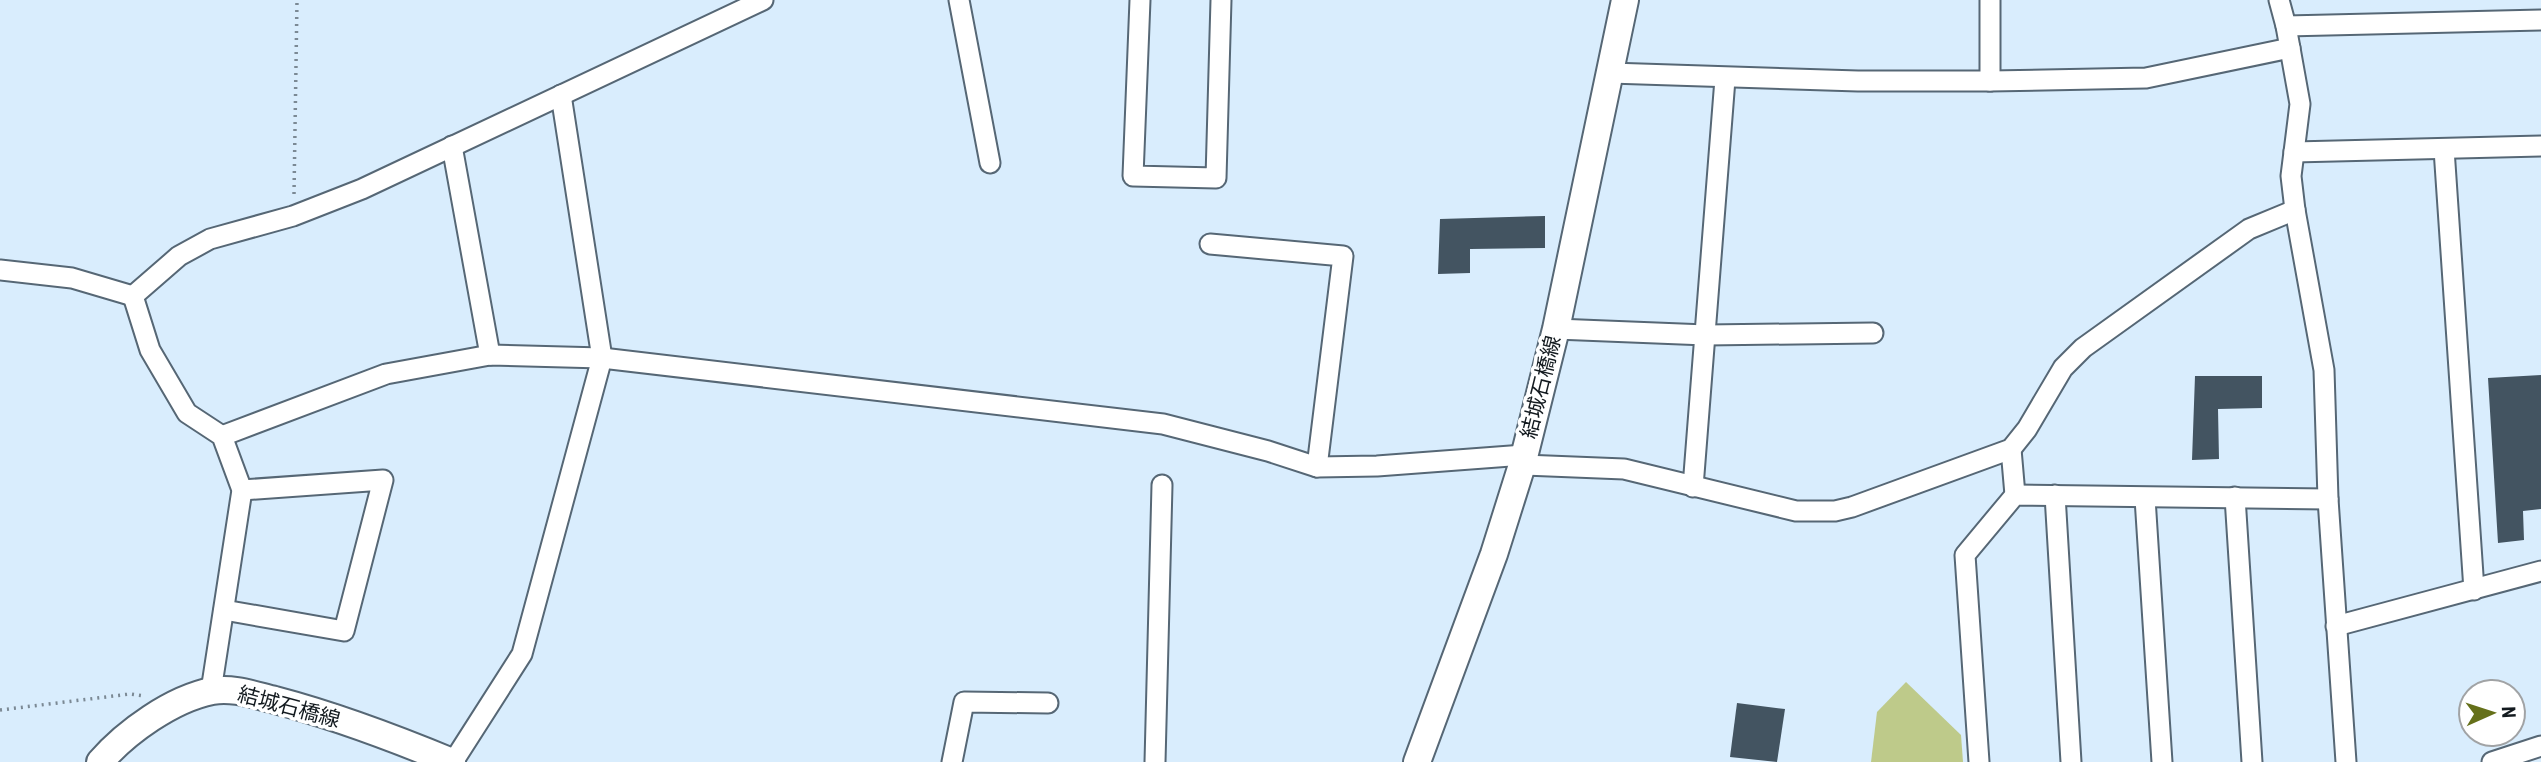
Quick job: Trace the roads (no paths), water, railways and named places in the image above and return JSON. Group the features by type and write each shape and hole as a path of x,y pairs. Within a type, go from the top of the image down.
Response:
{"main road":[{"name":"結城石橋線","path":"1417,762 1494,554 1523,460 1556,329 1625,0"},
{"name":"結城石橋線","path":"100,762 113,747 144,722 211,691 239,691 307,708 397,739 452,762"}],"street":[{"path":"133,296 179,256 210,239 293,216 362,189 763,0"},
{"path":"959,0 990,163"},
{"path":"1140,0 1133,176 1216,178 1221,0"},
{"path":"1990,0 1990,81"},
{"path":"2278,0 2286,26 2300,104 2291,176 2295,210 2324,370 2328,499 2346,762"},
{"path":"2286,26 2541,20"},
{"path":"1610,74 1725,79 1990,81 2146,78 2290,48"},
{"path":"1693,487 1725,79"},
{"path":"452,762 522,654 602,358 561,95"},
{"path":"452,146 490,355"},
{"path":"2294,152 2541,146"},
{"path":"2444,149 2474,590"},
{"path":"222,436 386,374 490,355 602,358 1163,424 1317,467 1523,460 1624,469 1796,511 1835,511 2011,449 2027,429 2063,368 2083,348 2249,229 2295,210"},
{"path":"1210,244 1343,256 1317,467"},
{"path":"0,270 72,278 133,296"},
{"path":"133,296 150,350 187,413 222,436 242,490 211,691"},
{"path":"1556,329 1706,335 1873,333"},
{"path":"1979,762 1965,555 2015,495 2011,449"},
{"path":"224,610 344,631 383,480 242,490"},
{"path":"1155,762 1162,485"},
{"path":"2015,495 2328,499"},
{"path":"2055,495 2071,762"},
{"path":"2235,497 2252,762"},
{"path":"2145,498 2162,762"},
{"path":"2336,626 2541,570"},
{"path":"952,762 964,702 1048,703"},
{"path":"2491,762 2541,746"}]}
